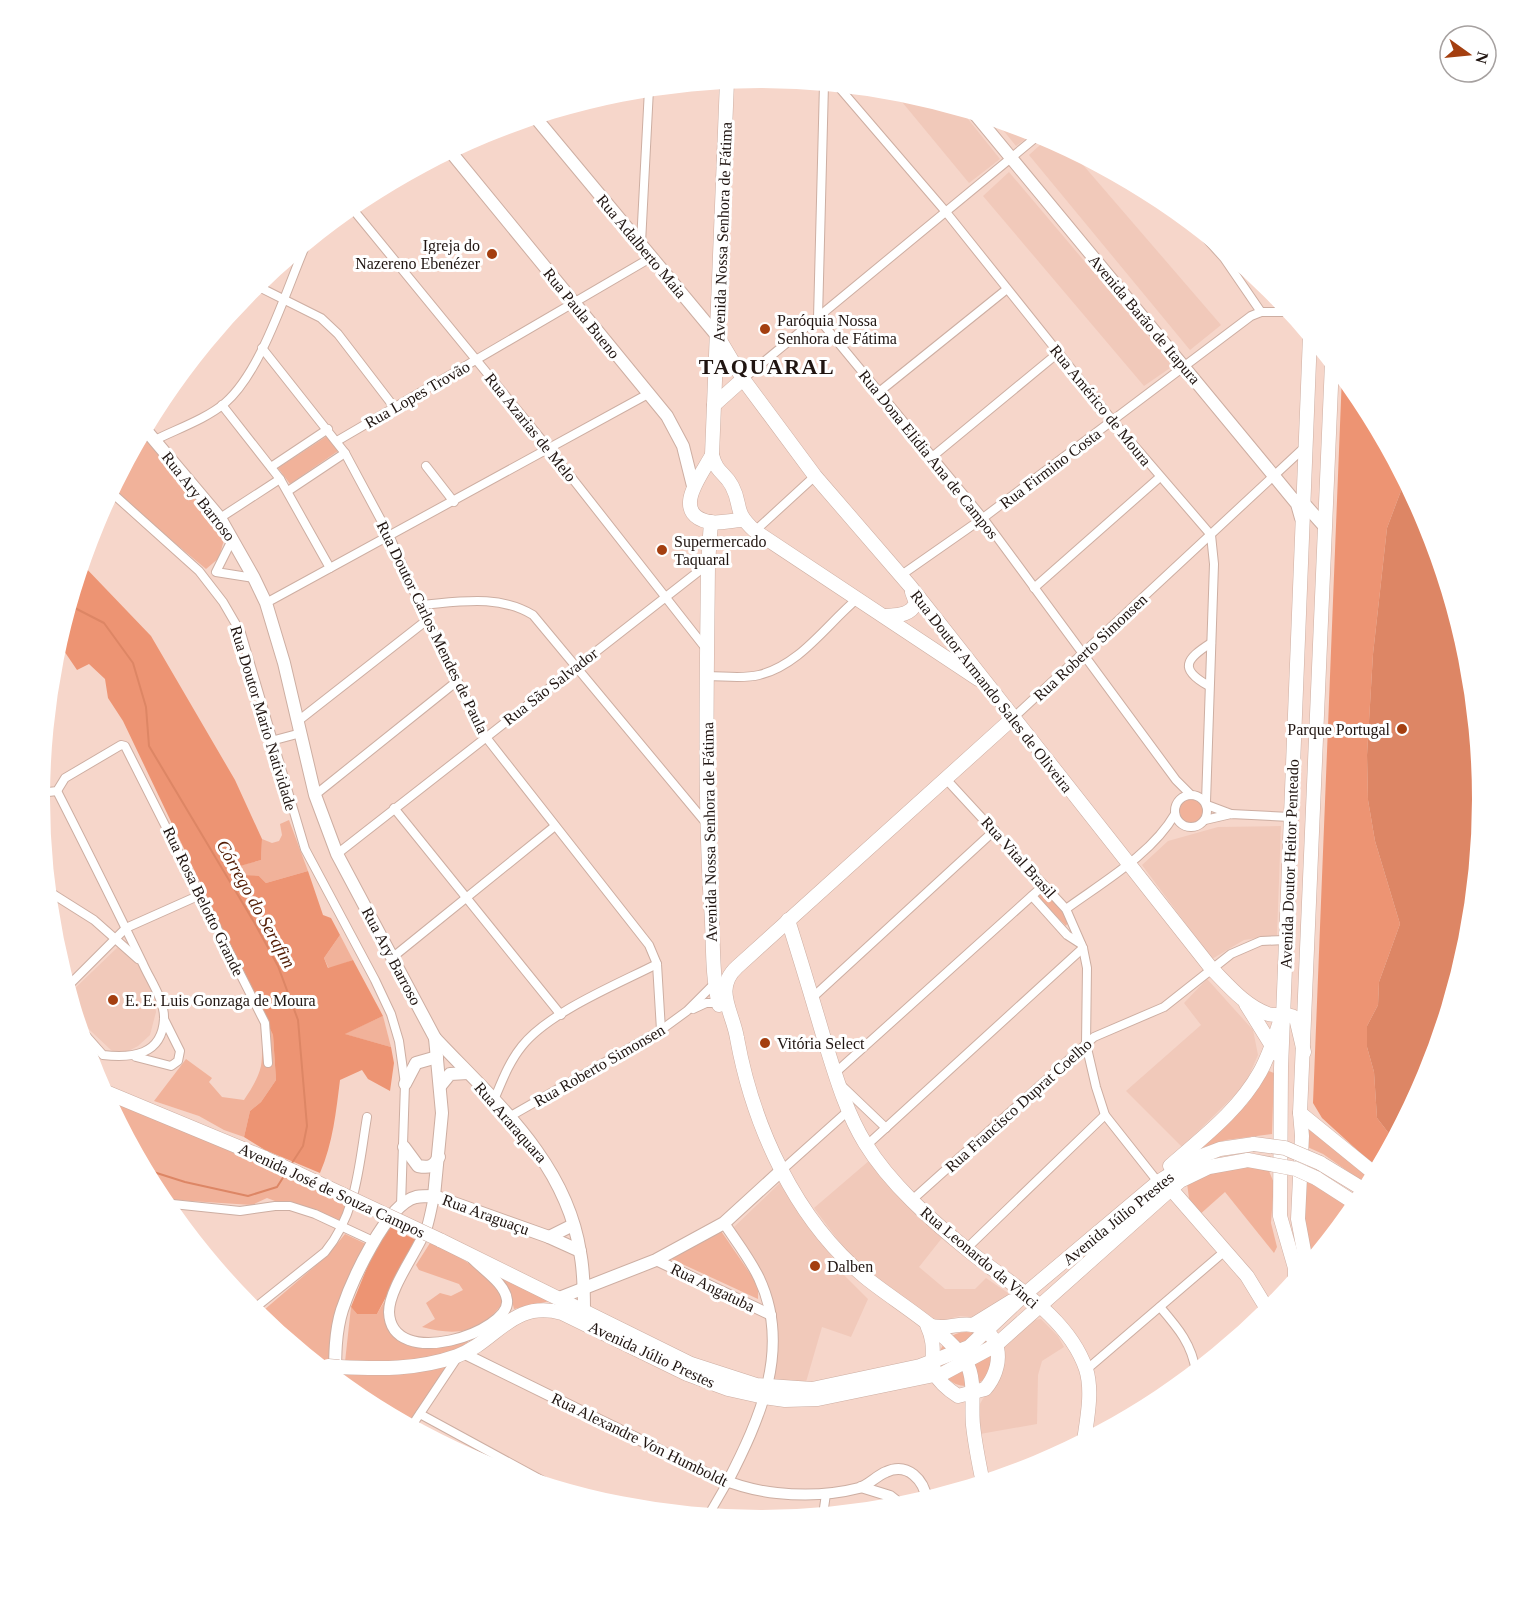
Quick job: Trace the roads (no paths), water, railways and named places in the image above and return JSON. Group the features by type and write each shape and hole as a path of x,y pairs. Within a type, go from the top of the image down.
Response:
{"main road":[{"name":"Avenida Nossa Senhora de Fátima","path":"712,455 727,89"},
{"name":"Rua Adalberto Maia","path":"540,123 718,337 743,379"},
{"name":"Avenida Barão de Itapura","path":"985,124 1014,156"},
{"name":"Avenida Barão de Itapura","path":"992,127 1277,473 1325,527"},
{"name":"Rua Paula Bueno","path":"455,157 674,429 688,462 693,486"},
{"name":"Avenida Doutor Heitor Penteado","path":"1295,1270 1280,1216 1281,1068 1310,347"},
{"name":"Avenida Doutor Heitor Penteado","path":"1305,1258 1298,1220 1302,1136 1300,1113 1331,375"},
{"path":"714,405 743,379"},
{"name":"Rua Doutor Armando Sales de Oliveira","path":"743,379 815,476 905,581 1211,968 1243,1000"},
{"name":"Rua Ary Barroso","path":"150,435 233,538 266,603 315,795 338,854 435,1038 441,1085 439,1157 434,1196"},
{"path":"712,455 693,486 690,500 692,508 697,515 711,522 743,520"},
{"path":"712,455 720,474 733,488 737,510 743,520 755,531 989,686"},
{"name":"Avenida Barão de Itapura","path":"1277,473 1297,504 1302,531"},
{"name":"Avenida Nossa Senhora de Fátima","path":"711,522 708,564 706,823 714,984 718,1003 757,1114 782,1170 833,1247 866,1278 927,1325 962,1358"},
{"path":"885,616 908,613 913,609 916,603 905,581"},
{"name":"Rua Roberto Simonsen","path":"714,984 737,967 1013,718"},
{"name":"Rua Leonardo da Vinci","path":"788,920 848,1111 867,1145 912,1200 966,1249 1040,1306 1061,1328 1086,1371 1088,1407 1085,1433"},
{"path":"712,922 721,962 726,968 737,967"},
{"name":"Avenida Nossa Senhora de Fátima","path":"737,967 725,981 724,990 736,1032 741,1065"},
{"path":"1243,1000 1269,1014 1296,1018 1304,1052"},
{"path":"1243,1000 1271,1046 1281,1068"},
{"path":"1158,1182 1164,1171 1237,1105 1261,1070 1282,1015"},
{"name":"Rua Araraquara","path":"435,1038 495,1100 537,1148 549,1167 573,1225 580,1251 584,1311"},
{"path":"405,1084 416,1063 437,1057"},
{"name":"Rua Araraquara","path":"441,1085 450,1074 468,1073"},
{"name":"Avenida José de Souza Campos","path":"115,1096 265,1158 560,1298"},
{"path":"1300,1113 1369,1169"},
{"name":"Avenida Júlio Prestes","path":"962,1358 1024,1294 1158,1182 1199,1157 1220,1149 1254,1144 1285,1148 1320,1163 1358,1186"},
{"path":"404,1147 418,1166 428,1168 435,1165 439,1157"},
{"name":"Avenida Júlio Prestes","path":"512,1320 531,1310 548,1309 580,1321 687,1374 728,1389 765,1392 837,1385 933,1368 996,1345 1180,1181 1209,1167 1248,1160 1296,1169 1316,1178 1350,1200"},
{"path":"560,1298 656,1260 724,1223 782,1170"},
{"path":"1171,1189 1257,1288 1264,1303"},
{"name":"Rua Araguaçu","path":"401,1205 414,1197 434,1196 549,1237 580,1251"},
{"path":"331,1366 342,1311 372,1241 401,1205"},
{"path":"549,1237 573,1225"},
{"path":"927,1325 948,1329 973,1325 1024,1294"},
{"name":"Avenida Júlio Prestes","path":"560,1298 691,1364 765,1392"},
{"path":"464,1352 487,1325 512,1320"},
{"path":"335,1369 420,1367 464,1352 512,1320"},
{"path":"927,1325 934,1345 933,1368 964,1395"},
{"path":"971,1420 977,1400 998,1368 996,1345 987,1332 973,1325"},
{"path":"962,1358 964,1395 981,1476"},
{"path":"964,1395 985,1389"}],"street":[{"path":"818,318 824,91"},
{"name":"Rua Américo de Moura","path":"844,93 946,212 1113,422 1211,536"},
{"path":"641,243 649,97"},
{"path":"743,379 1031,141"},
{"name":"Rua Azarias de Melo","path":"357,214 550,450 707,650"},
{"name":"Rua Lopes Trovão","path":"337,441 652,257"},
{"path":"155,440 222,405 244,383 262,348 300,258"},
{"path":"1232,267 1261,312 1279,312"},
{"path":"879,392 1007,289"},
{"path":"265,290 321,318 338,334 394,407"},
{"name":"Rua Firmino Costa","path":"905,581 983,518 1113,422 1237,326 1261,312"},
{"name":"Rua Dona Elidia Ana de Campos","path":"818,318 983,518 1176,780 1192,795"},
{"name":"Rua Doutor Carlos Mendes de Paula","path":"262,348 345,453 389,535 456,682 485,736 650,945 657,964 661,1030"},
{"path":"932,457 1058,353"},
{"path":"266,603 550,450 648,394"},
{"path":"222,405 288,491 330,568"},
{"path":"271,467 328,429"},
{"name":"Rua Roberto Simonsen","path":"1013,718 1211,536 1307,444"},
{"path":"288,491 345,453"},
{"path":"426,466 454,502"},
{"path":"755,531 815,476"},
{"path":"1034,588 1160,477"},
{"path":"219,518 280,479"},
{"name":"Rua Doutor Mario Natividade","path":"117,498 204,578 223,602 241,633 271,741 305,849 391,1014 399,1041 405,1084 401,1205"},
{"path":"1206,820 1214,564 1211,536"},
{"path":"216,572 233,538"},
{"name":"Rua São Salvador","path":"338,854 485,736 708,564"},
{"path":"204,578 216,572 254,578"},
{"path":"708,676 757,676 771,671 797,656 857,599"},
{"path":"420,605 493,600 521,608 532,615 706,823"},
{"path":"271,741 299,727 427,620"},
{"path":"1209,687 1192,675 1188,668 1189,660 1195,653 1212,643"},
{"path":"315,795 456,682"},
{"name":"Rua Rosa Belotto Grande","path":"57,791 64,778 123,745 135,763 265,1023 268,1063"},
{"name":"Rua Vital Brasil","path":"945,778 1066,909 1082,946 1089,986 1086,1044 1089,1065 1105,1115 1158,1182"},
{"path":"1066,909 1129,862 1165,830 1175,814 1179,800 1192,795 1208,779"},
{"name":"Rua Dona Elidia Ana de Campos","path":"1176,780 1179,800"},
{"path":"50,792 57,791 126,928 180,1051 178,1061 171,1066 136,1057 103,1055 93,1044"},
{"path":"1192,795 1206,804 1231,814"},
{"path":"394,808 465,899 561,1015"},
{"path":"1175,814 1177,820 1186,827"},
{"path":"1165,830 1197,827 1206,820 1231,814 1290,817"},
{"path":"393,957 555,826"},
{"path":"812,998 995,830"},
{"path":"837,1078 1044,885"},
{"path":"73,981 126,928 200,895"},
{"path":"57,896 94,920 141,961"},
{"name":"Rua Vital Brasil","path":"1032,896 1066,935 1082,946"},
{"name":"Rua Francisco Duprat Coelho","path":"912,1200 1086,1044 1105,1030 1164,1007 1211,968 1247,946 1261,941 1286,940"},
{"path":"867,1145 1082,946"},
{"path":"495,1100 511,1063 522,1045 536,1031 561,1015 657,964"},
{"name":"Rua Roberto Simonsen","path":"509,1117 661,1030 687,1011 714,984"},
{"name":"Rua Roberto Simonsen","path":"687,1011 706,1003 718,1003"},
{"path":"136,1057 147,1052 156,1042 164,1019"},
{"name":"Rua Leonardo da Vinci","path":"837,1078 886,1128"},
{"path":"782,1170 848,1111"},
{"path":"966,1249 1105,1115"},
{"path":"259,1304 325,1252 341,1226 353,1199 366,1117"},
{"name":"Rua Ary Barroso","path":"434,1196 427,1227 390,1306 393,1323 404,1337 430,1345 447,1342 487,1325"},
{"path":"176,1204 240,1211 290,1206 372,1241"},
{"path":"712,1509 749,1439 765,1392 774,1354 771,1315 759,1278 724,1223"},
{"path":"1086,1371 1225,1251"},
{"path":"468,1253 497,1283 507,1299 504,1311 487,1325"},
{"name":"Rua Angatuba","path":"656,1260 771,1315"},
{"path":"1160,1307 1187,1339 1195,1364"},
{"path":"415,1421 464,1352"},
{"name":"Rua Alexandre Von Humboldt","path":"464,1352 727,1483 778,1493 826,1494 861,1487 884,1472 901,1469 914,1474 924,1486 925,1491"},
{"path":"420,1414 521,1469"},
{"name":"Rua Alexandre Von Humboldt","path":"861,1487 893,1498"},
{"path":"824,1508 826,1494"}],"waterway":[{"name":"Córrego do Serafim","path":"76,609 104,623 133,663 146,707 149,746 278,966 298,1020 307,1126 303,1146 290,1166"},
{"name":"Córrego do Serafim","path":"156,1173 185,1182 248,1196 277,1187 286,1173"}],"place":[{"name":"Igreja do Nazereno Ebenézer","path":"492,254"},
{"name":"Paróquia Nossa Senhora de Fátima","path":"765,329"},
{"name":"Supermercado Taquaral","path":"662,550"},
{"name":"Parque Portugal","path":"1402,729"},
{"name":"E. E. Luis Gonzaga de Moura","path":"113,1000"},
{"name":"Vitória Select","path":"765,1043"},
{"name":"Dalben","path":"815,1266"}],"district":[{"name":"TAQUARAL","path":"767,366"}]}
